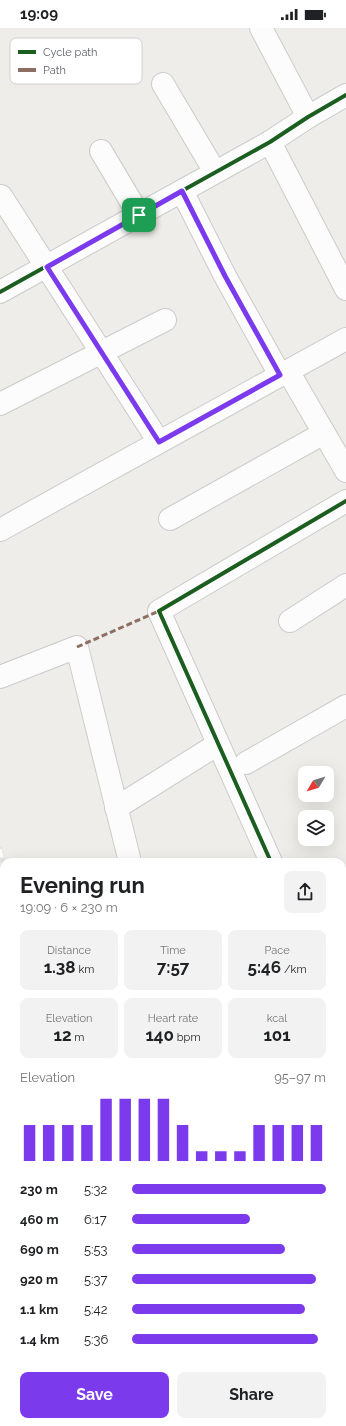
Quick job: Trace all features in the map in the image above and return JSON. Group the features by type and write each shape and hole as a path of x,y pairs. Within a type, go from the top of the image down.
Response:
{"street":[{"path":"261,28 308,117"},
{"path":"163,84 215,172"},
{"path":"0,292 270,142 308,117 346,95"},
{"path":"270,142 346,289"},
{"path":"101,151 139,215"},
{"path":"182,191 225,276 284,373 324,433 346,471"},
{"path":"1,196 159,442"},
{"path":"0,404 165,320"},
{"path":"0,530 346,339"},
{"path":"170,519 324,433"},
{"path":"269,858 159,611 346,501"},
{"path":"290,621 346,585"},
{"path":"0,677 77,647 129,858"},
{"path":"246,763 346,706"},
{"path":"116,808 218,744"}],"railway":[{"path":"0,849 2,858"}],"marked path":[{"path":"77,647 159,611"}],"cycle path":[{"path":"0,292 270,142 308,117 346,95"},
{"path":"269,858 159,611 346,501"}],"route":[{"path":"182,191 225,276 280,375 159,442 47,267 139,215 182,191"}]}
